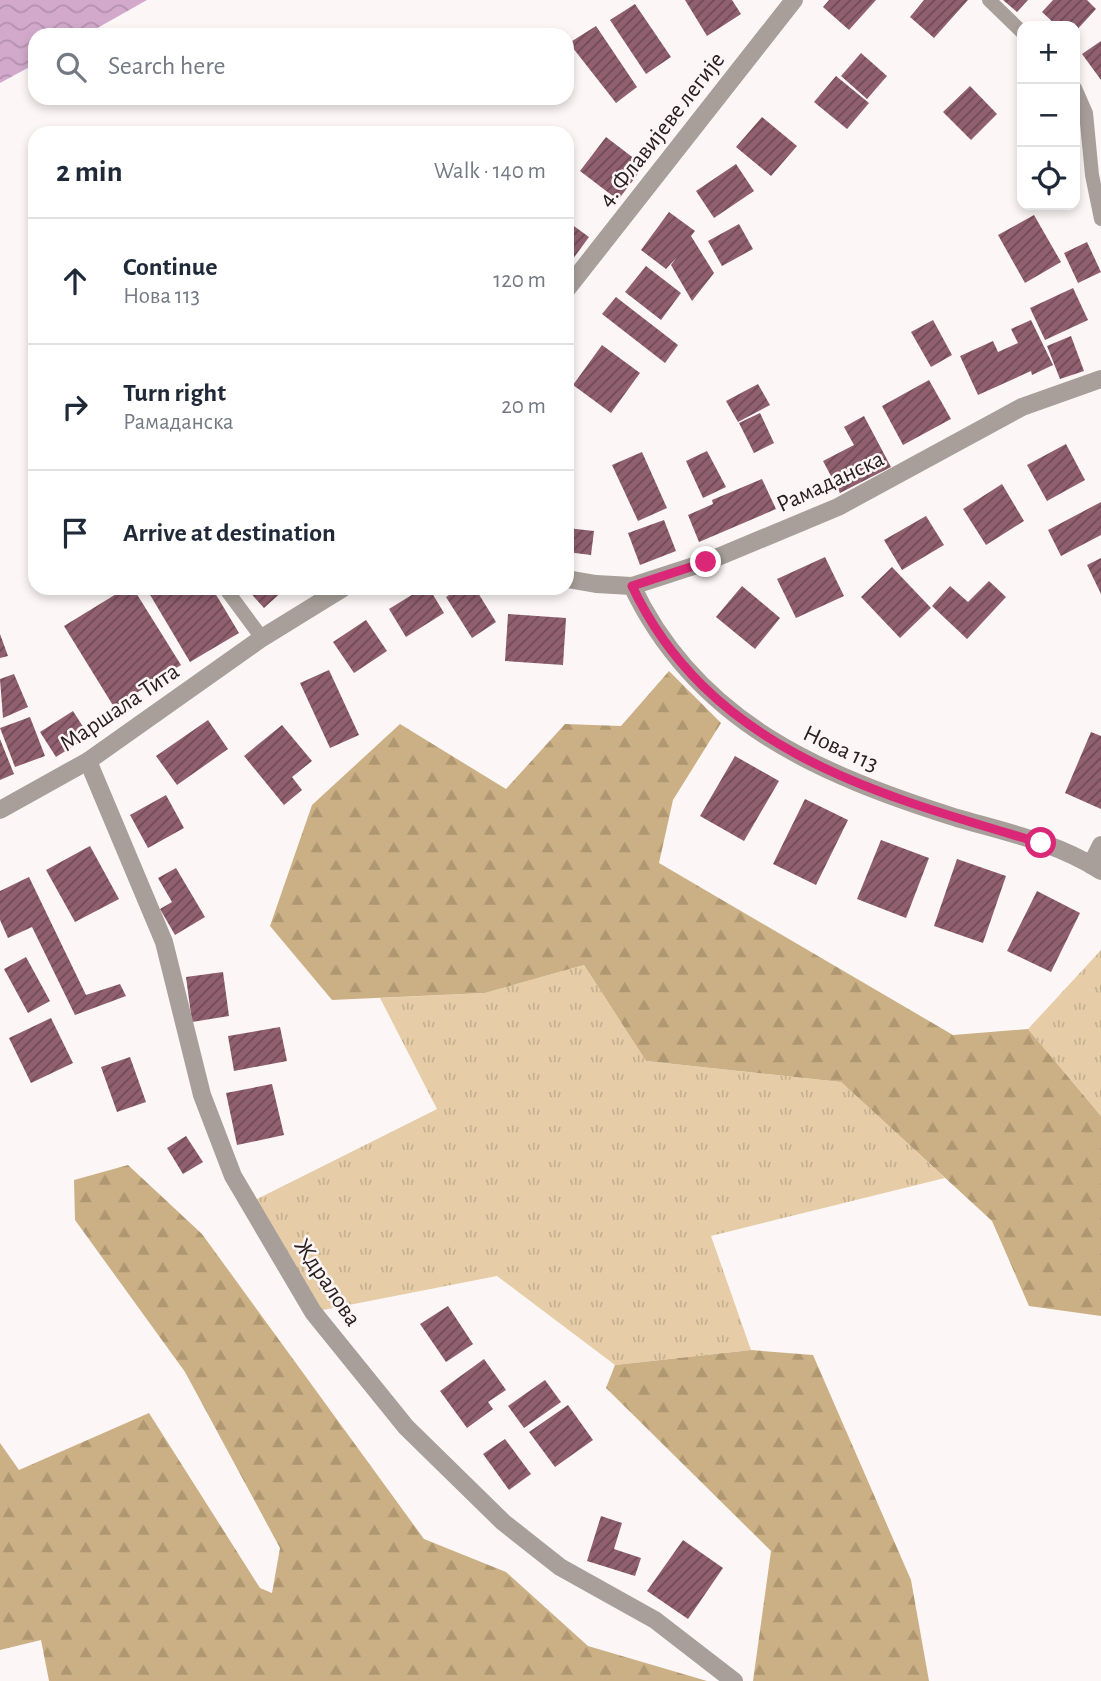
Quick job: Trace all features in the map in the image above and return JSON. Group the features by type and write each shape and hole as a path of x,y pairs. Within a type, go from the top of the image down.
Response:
{"street":[{"name":"4. Флавијеве легије","path":"574,280 794,0"},
{"name":"Рамаданска","path":"574,580 632,586 706,562 838,508 1022,407 1101,379"},
{"name":"Нова 113","path":"632,586 645,612 683,666 765,737 846,780 1041,843 1096,868 1101,845"},
{"name":"Маршала Тита","path":"0,810 88,761 262,638 332,595"},
{"name":"Ждралова","path":"88,761 164,942 202,1095 233,1177 313,1312 406,1427 503,1522 561,1567 655,1620 734,1681"}],"lane":[{"path":"989,0 1017,27"},
{"path":"1080,99 1086,113 1092,175 1101,219"},
{"path":"230,595 262,638"}],"green space":[{"path":"669,671 721,723 673,800 659,863 953,1035 1028,1029 1101,1116 1101,1316 1029,1306 992,1221 841,1082 646,1061 584,965 485,993 332,1000 270,926 312,805 400,724 506,789 565,724 621,726"},
{"path":"1101,950 1101,1116 1028,1029"},
{"path":"584,965 646,1061 841,1082 945,1178 711,1236 751,1350 615,1365 497,1276 313,1312 249,1203 437,1109 380,998 485,993"},
{"path":"128,1165 202,1234 424,1539 506,1572 588,1646 707,1681 49,1681 41,1640 0,1650 0,1443 19,1470 149,1413 260,1588 272,1593 280,1548 185,1372 75,1220 74,1180"},
{"path":"751,1350 813,1355 911,1580 929,1681 753,1681 771,1551 606,1388 615,1365"}],"water":[{"path":"0,0 147,0 97,28 28,28 28,68 0,83"}],"building":[{"path":"685,0 732,0 741,14 707,36"},
{"path":"829,0 876,0 849,30 823,7"},
{"path":"924,0 968,0 934,38 910,17"},
{"path":"1003,0 1028,0 1017,12"},
{"path":"1053,0 1087,0 1096,9 1080,27 1080,21 1052,21 1042,12"},
{"path":"635,4 671,57 646,74 610,20"},
{"path":"596,26 637,87 616,103 574,49 574,40"},
{"path":"1101,41 1101,80 1082,54"},
{"path":"861,53 887,76 867,99 841,76"},
{"path":"836,76 869,103 847,129 814,102"},
{"path":"970,86 997,114 971,140 943,112"},
{"path":"762,117 797,146 771,176 736,147"},
{"path":"606,137 644,166 618,200 580,171"},
{"path":"736,164 754,191 714,218 696,191"},
{"path":"669,212 695,231 691,236 714,273 692,301 671,265 677,257 666,269 641,250"},
{"path":"1034,215 1061,262 1025,283 998,235"},
{"path":"739,224 753,249 722,266 708,241"},
{"path":"574,226 589,237 574,257"},
{"path":"1087,242 1101,272 1078,283 1064,253"},
{"path":"646,266 681,293 661,320 625,292"},
{"path":"1073,288 1088,320 1045,340 1030,308"},
{"path":"616,297 678,345 665,363 602,314"},
{"path":"933,320 952,355 931,367 911,332"},
{"path":"1031,320 1053,365 1032,375 1031,371 978,395 960,356 993,341 998,352 1018,343 1011,329"},
{"path":"1071,336 1084,371 1060,379 1047,346"},
{"path":"602,345 640,373 611,413 574,384"},
{"path":"929,380 951,419 903,445 882,406"},
{"path":"758,384 770,405 738,422 726,401"},
{"path":"760,413 774,443 754,453 739,423"},
{"path":"864,416 891,467 840,493 823,461 854,445 844,427"},
{"path":"1066,444 1085,480 1047,501 1027,465"},
{"path":"707,451 726,487 703,498 686,461"},
{"path":"642,452 667,508 638,521 612,465"},
{"path":"762,479 776,509 699,542 688,515 713,504 712,500"},
{"path":"1002,484 1024,521 986,545 963,509"},
{"path":"1101,502 1101,535 1061,556 1048,530"},
{"path":"926,516 944,545 902,570 884,540"},
{"path":"664,520 676,551 640,565 628,533"},
{"path":"574,529 594,531 591,555 574,553"},
{"path":"825,557 844,596 796,618 777,579"},
{"path":"1101,558 1101,594 1087,565"},
{"path":"892,567 931,608 900,638 861,597"},
{"path":"989,581 1006,597 967,639 932,606 950,586 968,602"},
{"path":"742,586 780,618 755,649 716,617"},
{"path":"115,595 137,595 181,665 114,707 64,626"},
{"path":"150,595 216,595 239,633 190,662"},
{"path":"252,595 278,595 264,608"},
{"path":"412,595 433,595 444,613 406,637 389,609"},
{"path":"479,595 496,622 472,638 446,597"},
{"path":"508,614 566,618 563,665 505,661"},
{"path":"366,620 387,651 354,673 333,642"},
{"path":"0,634 8,656 0,658"},
{"path":"329,670 359,735 330,748 300,683"},
{"path":"14,674 28,707 3,718 0,679"},
{"path":"73,711 89,736 56,757 40,732"},
{"path":"30,717 45,756 15,767 0,728"},
{"path":"208,720 228,749 177,785 156,756"},
{"path":"282,725 312,761 292,777 302,790 284,805 244,756"},
{"path":"1091,732 1101,736 1101,809 1065,793"},
{"path":"0,739 14,774 0,780"},
{"path":"735,756 779,781 744,841 700,816"},
{"path":"166,795 184,828 148,848 130,815"},
{"path":"805,799 848,820 816,885 773,864"},
{"path":"881,840 929,858 906,918 857,899"},
{"path":"90,846 119,899 75,922 46,870"},
{"path":"957,859 1006,876 983,943 934,926"},
{"path":"176,868 205,917 175,935 160,909 172,902 158,878"},
{"path":"29,877 86,995 120,984 126,996 75,1015 32,927 8,938 0,920 0,891"},
{"path":"1037,891 1080,913 1051,972 1007,951"},
{"path":"26,957 50,1001 28,1013 4,969"},
{"path":"223,972 229,1016 192,1022 186,977"},
{"path":"51,1018 73,1063 31,1083 9,1038"},
{"path":"280,1027 287,1061 234,1071 228,1036"},
{"path":"130,1057 146,1102 117,1112 101,1067"},
{"path":"272,1084 284,1135 237,1145 226,1093"},
{"path":"186,1136 203,1162 183,1174 167,1148"},
{"path":"448,1306 473,1344 446,1362 420,1324"},
{"path":"484,1359 506,1390 488,1402 493,1409 467,1428 440,1391"},
{"path":"545,1380 561,1402 524,1428 508,1406"},
{"path":"568,1405 593,1440 555,1467 529,1432"},
{"path":"505,1439 531,1474 509,1490 483,1454"},
{"path":"601,1516 622,1523 614,1549 641,1558 635,1576 587,1561"},
{"path":"683,1540 723,1568 688,1619 647,1591"}],"route":[{"path":"706,562 632,586 661,638 683,666 732,711 765,737 811,764 846,780 891,797 1041,843"}]}
